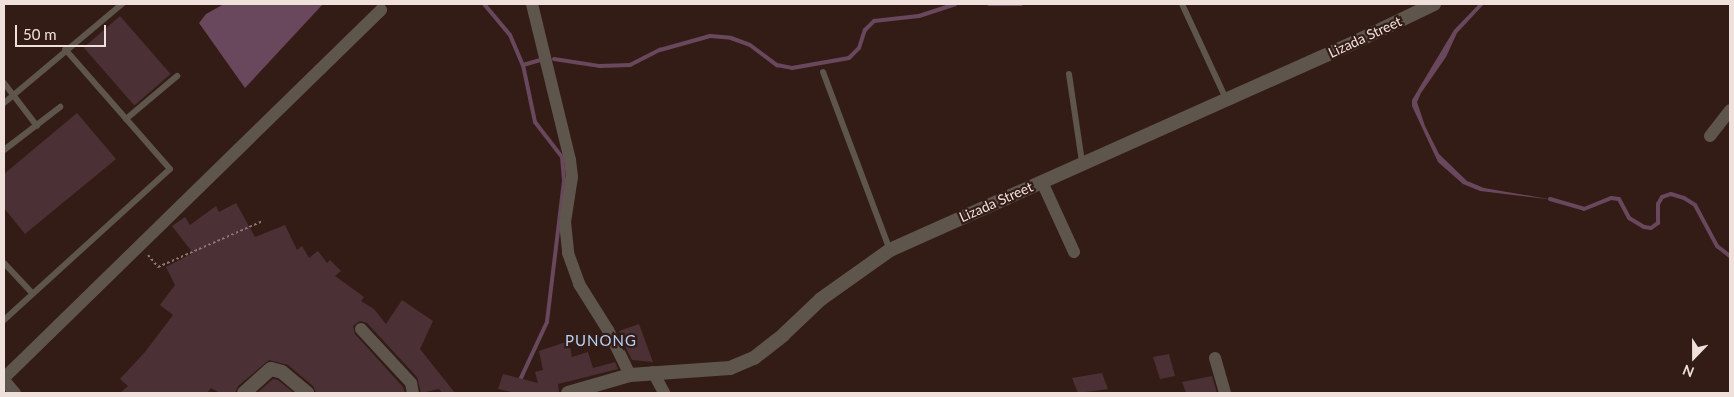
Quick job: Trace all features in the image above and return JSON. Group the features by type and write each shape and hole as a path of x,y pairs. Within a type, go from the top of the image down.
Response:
{"street":[{"path":"532,4 570,160 572,176 565,222 568,253 579,284 608,330 630,375"},
{"name":"Lizada Street","path":"568,393 630,375 730,368 754,358 783,335 820,299 890,250 1434,4"},
{"path":"14,393 4,379 381,10"},
{"path":"1710,136 1730,110"},
{"path":"1042,182 1074,252"},
{"path":"361,329 410,383 413,393"},
{"path":"1215,358 1225,393"},
{"path":"244,393 271,369 282,372 307,393"},
{"path":"653,372 664,393"}],"lane":[{"path":"4,103 122,4"},
{"path":"1182,4 1226,99"},
{"path":"4,320 170,169 66,50"},
{"path":"822,72 890,250"},
{"path":"1069,74 1082,162"},
{"path":"126,119 177,76"},
{"path":"4,83 37,126"},
{"path":"4,150 60,107"},
{"path":"4,263 33,294"}],"path":[{"path":"140,246 158,267 263,221"}],"shaded area":[{"path":"224,4 323,4 245,88 199,23 206,14"},
{"path":"1479,4 1484,4 1457,33 1446,57 1421,93 1417,102 1425,126 1439,154 1467,181 1484,188 1554,200 1480,191 1463,184 1438,162 1412,106 1412,100 1454,30"}],"building":[{"path":"120,16 171,74 134,106 84,47"},
{"path":"77,113 116,159 25,234 4,208 4,174"},
{"path":"236,203 255,237 285,225 297,250 302,246 309,258 318,251 327,263 330,260 341,271 335,276 364,297 361,301 374,309 386,324 402,300 433,321 420,349 455,393 442,393 439,389 421,393 417,377 367,323 360,321 353,326 355,334 403,387 405,393 316,393 313,386 288,365 269,360 238,386 235,393 220,393 211,388 207,393 120,393 128,386 120,379 145,352 173,315 160,305 175,285 166,267 193,253 172,226 185,217 190,225 216,206 219,212"},
{"path":"639,324 653,362 632,360 619,331"},
{"path":"569,341 572,357 588,352 593,368 615,362 618,369 558,384 559,393 516,393 498,389 503,374 538,383 535,372 543,370 539,351"},
{"path":"1169,354 1175,376 1160,379 1153,357"},
{"path":"1102,373 1108,389 1078,393 1072,378"},
{"path":"1212,376 1217,393 1186,393 1182,382"},
{"path":"273,379 278,380 294,393 257,393"}],"waterway":[{"path":"484,4 510,35 523,65 535,122 562,157 564,181 547,322 519,382"},
{"path":"554,59 600,66 630,65 660,50 710,36 731,38 750,45 777,65 792,68 849,58 859,48 865,30 874,21 919,16 955,4"},
{"path":"989,4 1021,4"},
{"path":"523,65 540,60"},
{"path":"1550,199 1584,209 1611,198 1619,199 1629,218 1644,227 1651,228 1658,223 1658,204 1662,197 1671,194 1684,198 1695,205 1717,246 1730,256"}],"district":[{"name":"PUNONG","path":"601,341"}]}
